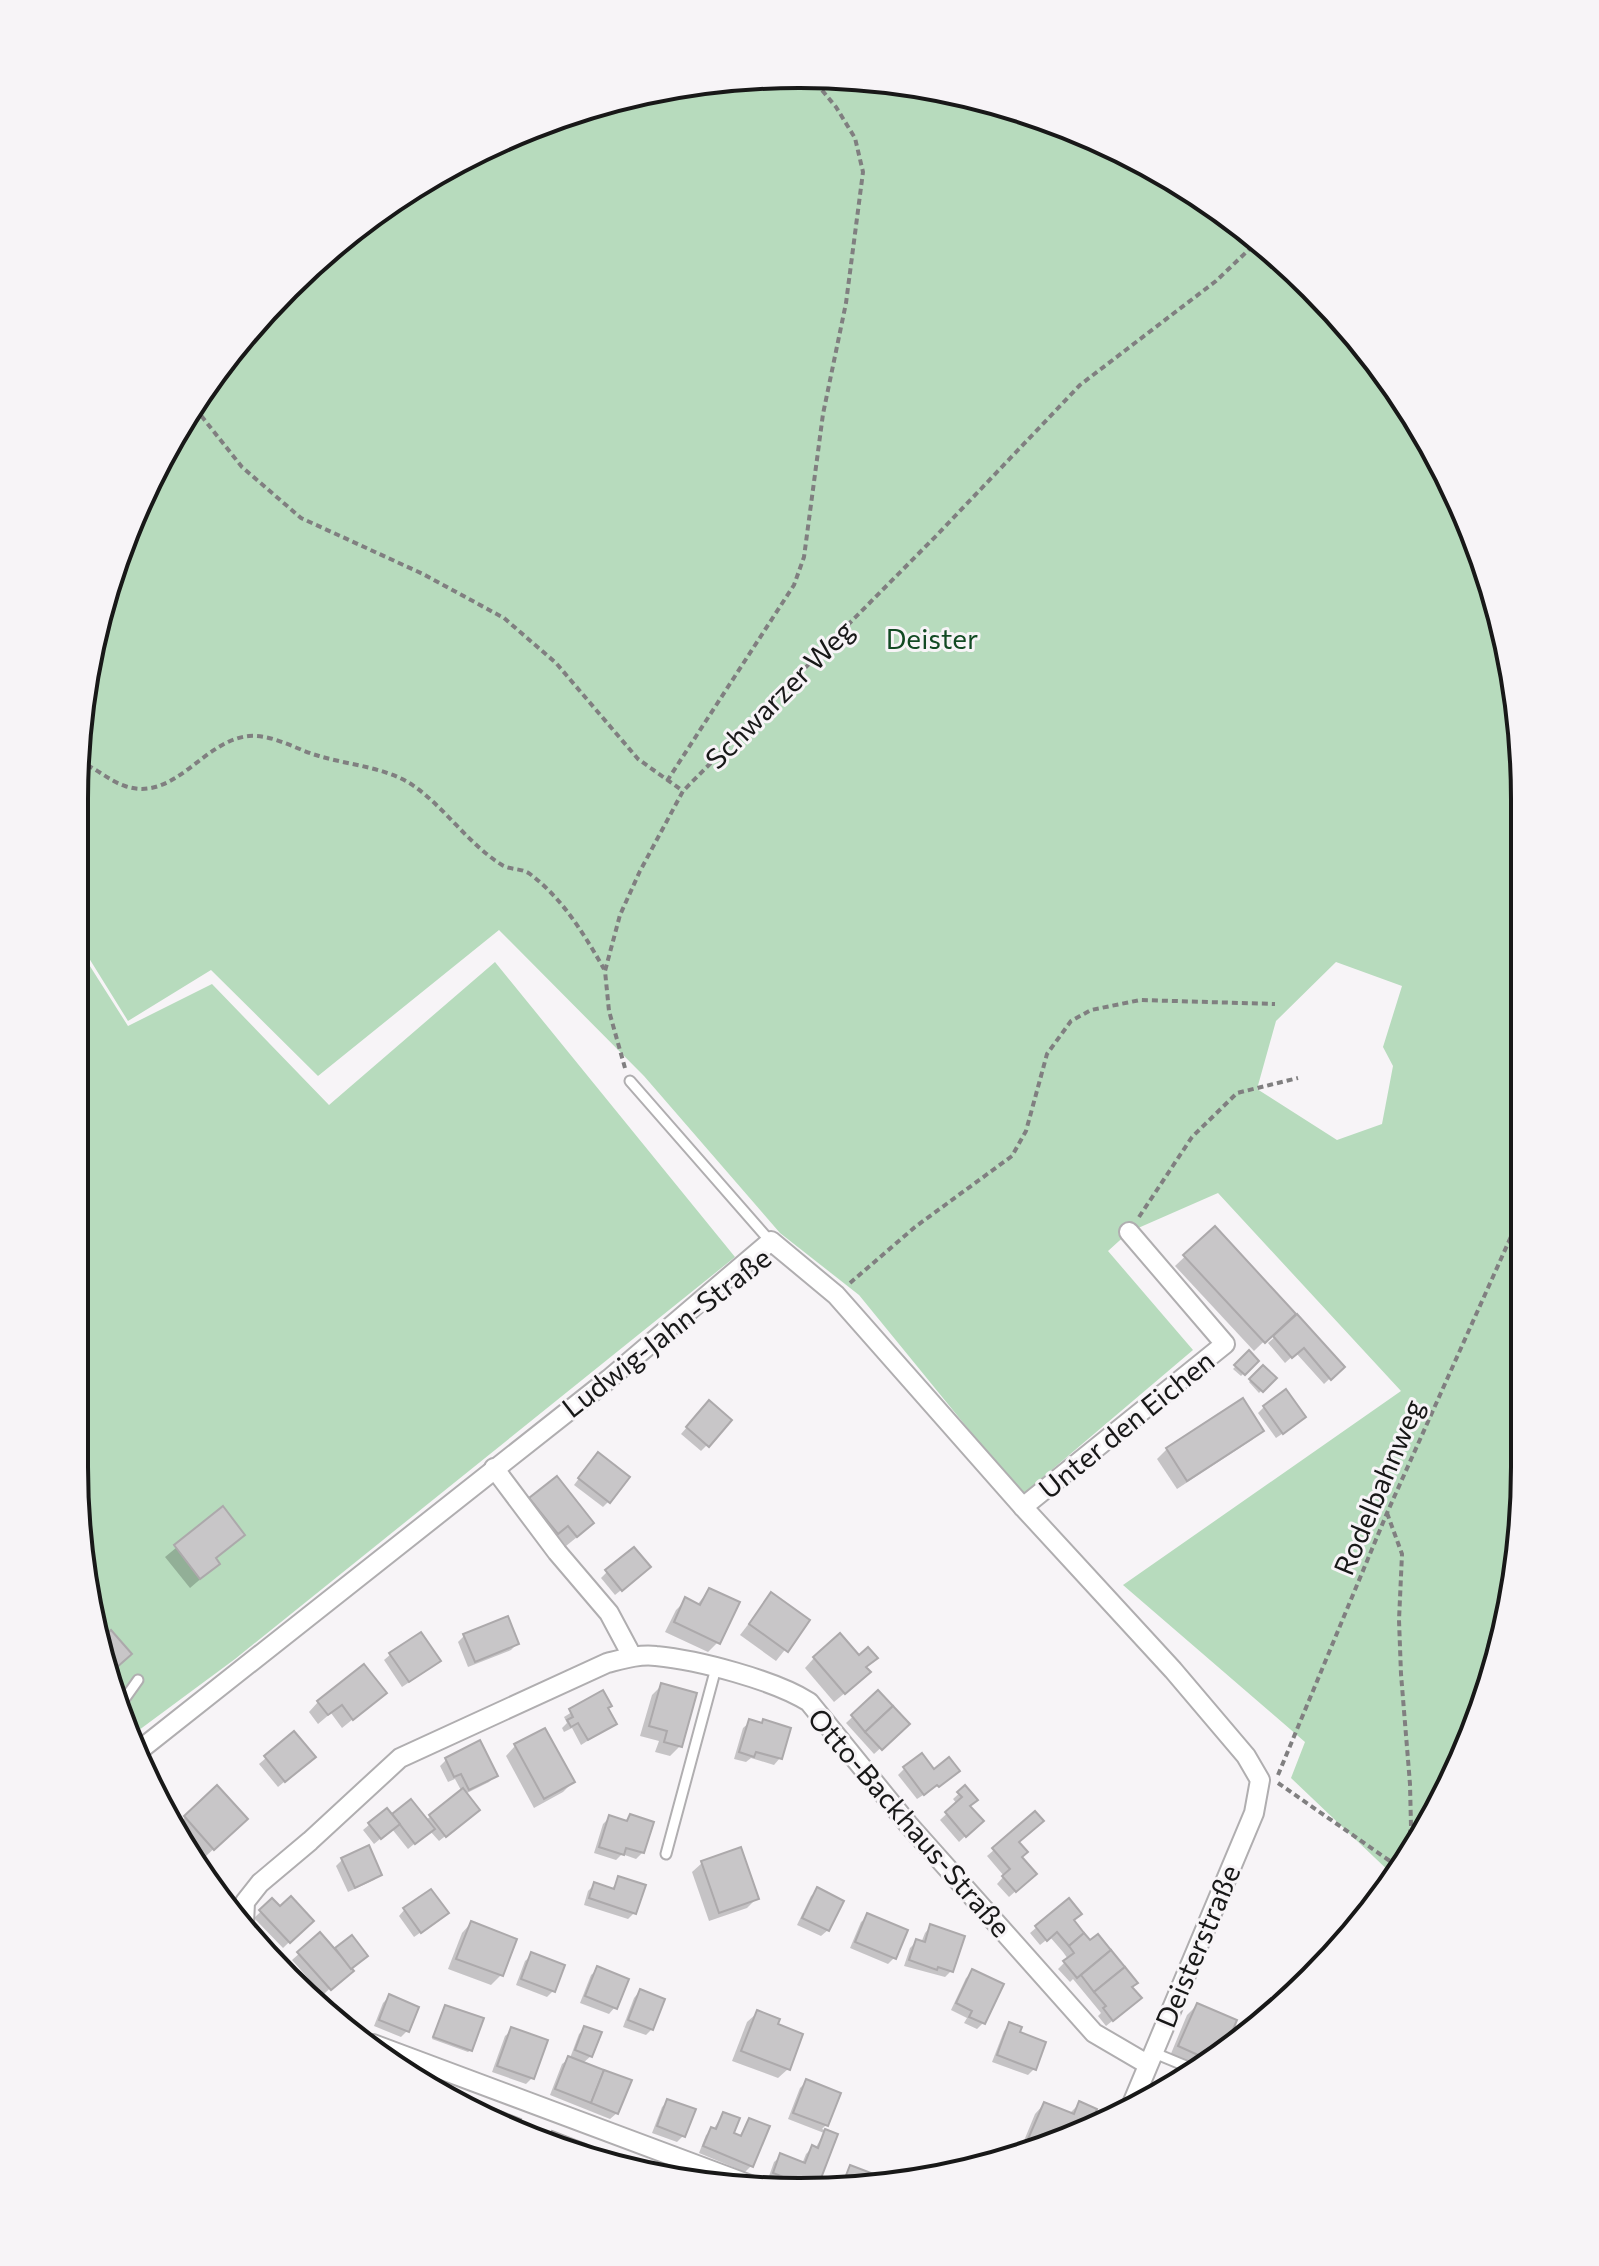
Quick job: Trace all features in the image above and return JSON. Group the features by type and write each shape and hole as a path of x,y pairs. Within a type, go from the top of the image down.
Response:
{"street":[{"name":"Unter den Eichen","path":"1023,1507 1225,1344 1129,1232"},
{"name":"Ludwig-Jahn-Straße","path":"145,1746 609,1379 771,1241 836,1295 1268,1780"},
{"path":"494,1468 557,1552 609,1613 632,1656"},
{"name":"Otto-Backhaus-Straße","path":"245,1911 245,1902 260,1883 400,1758 607,1663 632,1656 655,1656 716,1668 794,1693 809,1702 908,1824 1094,2033 1150,2058"},
{"name":"Deisterstraße","path":"1136,2093 1268,1780"},
{"path":"397,2053 718,2173"}],"lane":[{"path":"630,1081 771,1241"},
{"path":"666,1854 716,1668"},
{"path":"126,1696 138,1680"},
{"path":"1150,2058 1182,2066"}],"path":[{"path":"667,781 794,585 804,557 823,414 846,303 863,172 855,138 821,89"},
{"name":"Schwarzer Weg","path":"630,1081 609,1011 605,971 620,915 683,791 937,535 1080,385 1216,281 1250,249"},
{"path":"201,415 242,467 301,518 423,574 504,618 556,663 638,759 683,791"},
{"path":"89,765 125,786 152,790 170,782 213,749 237,738 253,735 280,741 317,756 382,771 411,784 503,866 528,872 579,924 605,971"},
{"path":"836,1295 915,1227 1012,1156 1026,1131 1047,1054 1071,1021 1091,1010 1140,1000 1275,1004"},
{"path":"1129,1232 1192,1137 1237,1093 1298,1078"},
{"name":"Rodelbahnweg","path":"1268,1780 1511,1236"},
{"path":"1387,1513 1402,1554 1399,1620 1410,1831"},
{"path":"1268,1780 1391,1862"}],"green space":[{"name":"Deister","path":"800,88 892,94 984,112 1072,142 1114,161 1195,208 1233,235 1303,296 1364,366 1416,444 1457,527 1473,571 1487,615 1505,707 1511,800 1511,1466 1505,1559 1487,1651 1457,1739 1416,1822 1391,1862 1386,1869 1291,1778 1305,1742 1123,1585 1401,1391 1218,1193 1129,1232 1108,1251 1193,1350 1022,1495 859,1295 780,1233 644,1076 499,930 318,1076 211,970 128,1021 88,957 90,753 94,707 112,615 142,527 161,485 208,404 235,366 296,296 366,235 444,183 485,161 571,126 615,112 707,94","holes":["1336,962 1402,986 1383,1047 1393,1066 1382,1124 1337,1140 1257,1089 1276,1021"]},
{"path":"495,962 735,1257 235,1659 139,1730 112,1651 94,1559 90,1513 88,963 128,1026 212,984 329,1105"}],"building":[{"path":"1215,1226 1296,1314 1265,1343 1183,1255"},
{"path":"1297,1314 1345,1367 1331,1380 1304,1348 1292,1358 1273,1336"},
{"path":"1249,1350 1259,1361 1245,1375 1234,1365"},
{"path":"1263,1365 1277,1378 1263,1392 1249,1379"},
{"path":"1286,1389 1306,1417 1283,1434 1263,1406"},
{"path":"1243,1398 1264,1431 1187,1481 1166,1448"},
{"path":"709,1400 732,1420 709,1447 686,1427"},
{"path":"598,1452 630,1477 610,1503 578,1478"},
{"path":"557,1476 594,1523 577,1537 568,1526 558,1534 529,1498"},
{"path":"223,1506 245,1535 216,1558 220,1564 200,1579 174,1545"},
{"path":"634,1547 651,1567 622,1591 605,1570"},
{"path":"709,1588 740,1602 720,1644 674,1622 685,1597 700,1605"},
{"path":"771,1592 810,1620 788,1652 749,1624"},
{"path":"508,1616 519,1644 475,1662 463,1634"},
{"path":"111,1630 132,1654 117,1667 112,1651 108,1633"},
{"path":"421,1632 441,1661 409,1682 389,1653"},
{"path":"840,1633 859,1655 868,1647 878,1658 866,1667 871,1672 845,1694 813,1657"},
{"path":"364,1664 387,1693 353,1720 342,1705 328,1715 317,1701"},
{"path":"661,1683 697,1693 682,1747 664,1742 667,1731 649,1726"},
{"path":"603,1690 617,1724 588,1740 578,1723 571,1727 567,1720 573,1717 569,1709"},
{"path":"878,1690 893,1706 865,1732 851,1715"},
{"path":"893,1706 910,1724 882,1750 865,1732"},
{"path":"749,1719 762,1723 763,1719 791,1728 782,1759 756,1752 754,1757 739,1752"},
{"path":"545,1728 575,1782 544,1799 514,1744"},
{"path":"294,1731 316,1757 285,1782 264,1756"},
{"path":"480,1740 498,1776 469,1790 461,1774 454,1777 445,1758"},
{"path":"922,1753 934,1769 949,1757 960,1771 924,1795 903,1767"},
{"path":"217,1785 248,1819 214,1850 184,1816"},
{"path":"965,1785 978,1800 970,1806 984,1821 966,1837 945,1812 962,1797 957,1792"},
{"path":"463,1788 480,1810 446,1837 429,1815"},
{"path":"411,1799 435,1829 415,1844 392,1814"},
{"path":"387,1808 400,1824 381,1839 368,1823"},
{"path":"1035,1811 1044,1821 1019,1842 1028,1852 1022,1857 1037,1874 1016,1892 1002,1876 1010,1869 992,1848"},
{"path":"630,1814 654,1822 644,1853 626,1848 624,1855 599,1847 609,1815 627,1821"},
{"path":"369,1845 382,1875 355,1888 341,1858"},
{"path":"741,1847 759,1899 719,1913 701,1861"},
{"path":"618,1876 646,1885 636,1914 589,1898 594,1882 614,1889"},
{"path":"817,1887 844,1901 829,1931 802,1918"},
{"path":"431,1889 449,1913 421,1933 403,1908"},
{"path":"291,1896 314,1921 290,1943 259,1910 272,1898 280,1906"},
{"path":"1069,1898 1082,1914 1074,1920 1084,1933 1069,1946 1057,1932 1047,1941 1035,1926"},
{"path":"867,1913 908,1930 896,1959 855,1942"},
{"path":"471,1921 517,1939 503,1976 456,1959"},
{"path":"930,1924 965,1936 953,1972 909,1960 916,1939 925,1942"},
{"path":"320,1932 354,1971 331,1990 297,1952"},
{"path":"1084,1933 1090,1940 1098,1934 1111,1950 1077,1978 1063,1961 1074,1953 1069,1946"},
{"path":"352,1935 368,1956 351,1969 335,1948"},
{"path":"1111,1950 1125,1967 1094,1992 1081,1975"},
{"path":"531,1952 565,1965 555,1992 521,1979"},
{"path":"597,1966 629,1979 617,2009 585,1996"},
{"path":"1125,1967 1138,1983 1132,1987 1142,1998 1113,2021 1094,1992"},
{"path":"972,1969 1004,1984 985,2024 969,2017 972,2011 956,2003"},
{"path":"640,1989 665,1999 653,2030 628,2020"},
{"path":"389,1994 419,2007 409,2032 379,2020"},
{"path":"1197,2003 1237,2020 1232,2031 1199,2055 1178,2046"},
{"path":"445,2005 484,2018 472,2051 433,2037"},
{"path":"757,2010 780,2019 778,2024 803,2034 790,2070 741,2051"},
{"path":"1009,2022 1022,2027 1020,2032 1046,2042 1036,2070 997,2055"},
{"path":"584,2026 602,2032 592,2057 575,2050"},
{"path":"511,2027 548,2040 534,2079 497,2066"},
{"path":"568,2056 604,2070 591,2103 555,2089"},
{"path":"604,2070 632,2080 618,2114 591,2103"},
{"path":"806,2079 841,2093 828,2126 793,2113"},
{"path":"667,2099 696,2109 685,2137 657,2126"},
{"path":"1079,2101 1097,2109 1095,2114 1072,2124 1028,2139 1044,2102 1074,2114"},
{"path":"723,2112 740,2118 734,2133 741,2136 749,2118 770,2126 753,2167 703,2146 711,2127 716,2129"},
{"path":"825,2129 838,2134 821,2177 784,2177 773,2173 780,2153 805,2163 812,2145 818,2148"},
{"path":"552,2131 586,2144 571,2140"},
{"path":"850,2165 873,2174 846,2176"}]}
